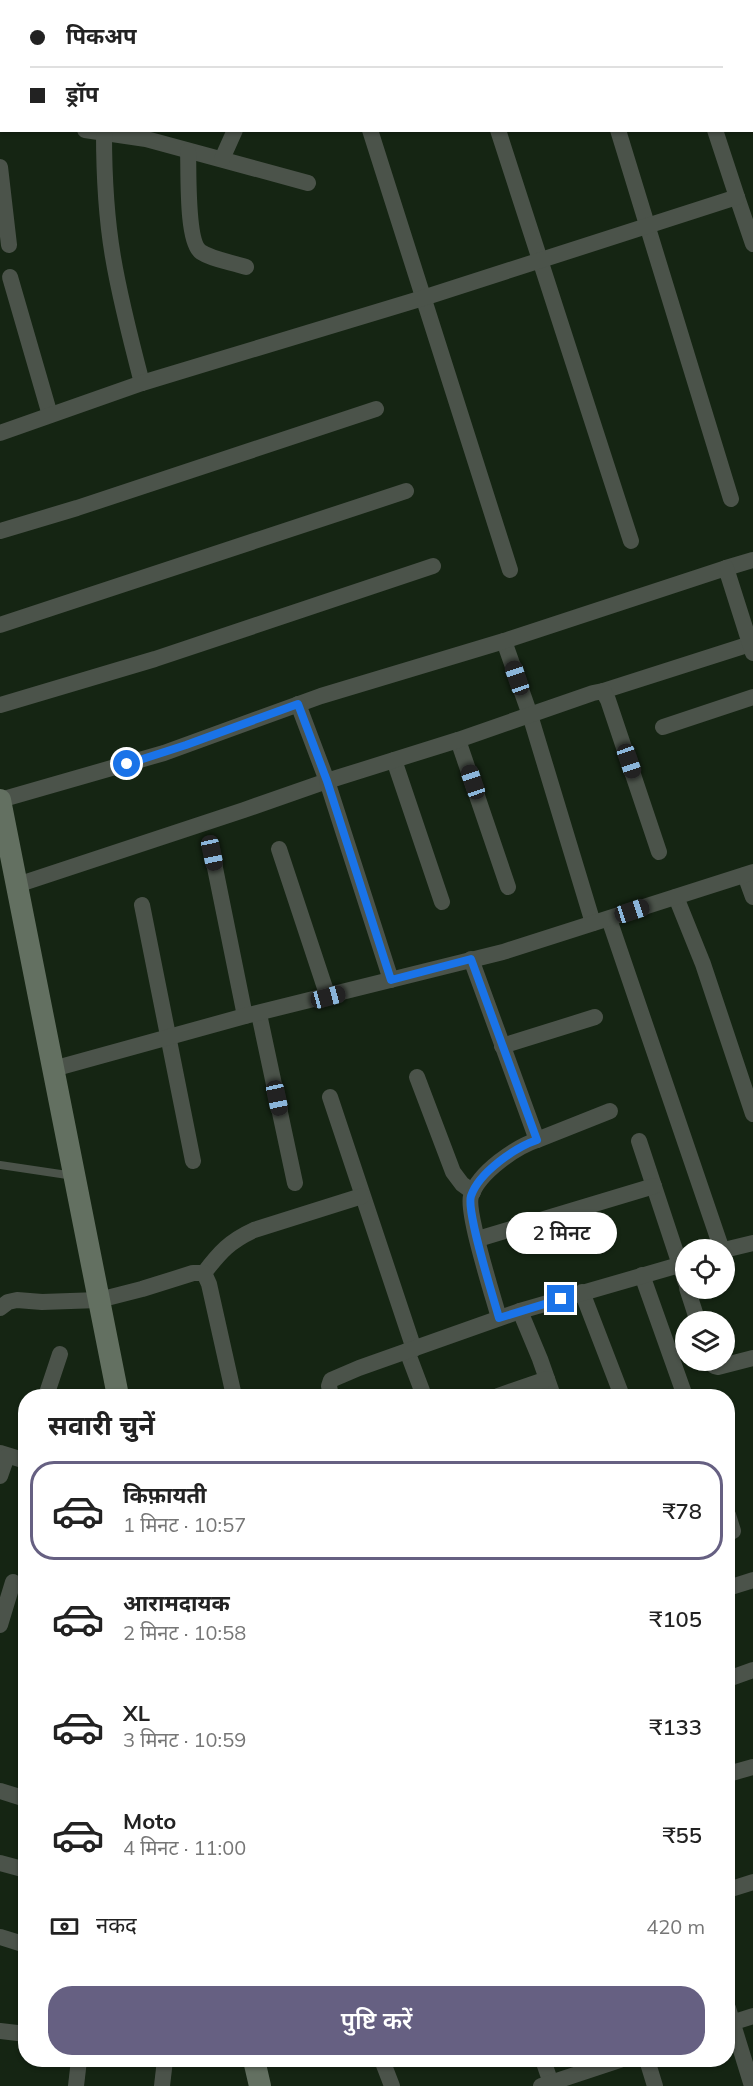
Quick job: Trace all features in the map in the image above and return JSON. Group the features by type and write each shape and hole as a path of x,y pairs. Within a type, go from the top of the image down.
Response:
{"street":[{"path":"98,132 148,135 188,151 308,183"},
{"path":"222,159 234,132"},
{"path":"371,132 510,570"},
{"path":"499,132 631,541"},
{"path":"619,132 731,499"},
{"path":"716,132 753,244"},
{"path":"104,133 104,168 113,256 142,383"},
{"path":"188,151 189,197 195,246 202,253 246,267"},
{"path":"0,167 9,245"},
{"path":"0,433 142,383 423,298 737,197"},
{"path":"10,277 50,415"},
{"path":"0,531 77,508 376,409"},
{"path":"0,625 406,491"},
{"path":"117,1389 0,800 164,753 298,704 504,641 753,560"},
{"path":"0,705 230,635 434,566"},
{"path":"17,885 327,781 458,740 592,693 752,647 726,568"},
{"path":"504,641 601,921 719,1239"},
{"path":"603,691 659,852"},
{"path":"663,727 753,697"},
{"path":"298,704 327,781 391,980"},
{"path":"458,740 508,887"},
{"path":"394,759 442,902"},
{"path":"279,849 328,997"},
{"path":"212,853 295,1183"},
{"path":"53,1070 252,1015 503,952 749,874 753,897"},
{"path":"676,897 703,964 753,1114"},
{"path":"142,905 193,1161"},
{"path":"471,959 537,1140"},
{"path":"502,1046 596,1017"},
{"path":"417,1077 453,1172 462,1185 473,1192"},
{"path":"330,1097 422,1389"},
{"path":"499,1318 470,1206 473,1192 481,1179 510,1153 523,1145 610,1111"},
{"path":"639,1141 675,1242"},
{"path":"478,1239 654,1186"},
{"path":"204,1273 228,1244 240,1236 362,1196"},
{"path":"735,1247 753,1243"},
{"path":"330,1389 331,1380 499,1318 675,1266"},
{"path":"0,1308 8,1302 17,1300 42,1302 99,1300 194,1273 204,1273"},
{"path":"204,1273 209,1284 232,1389"},
{"path":"642,1275 683,1389"},
{"path":"582,1292 619,1389"},
{"path":"520,1311 551,1389"},
{"path":"48,1389 60,1354"},
{"path":"735,1363 753,1358"},
{"path":"518,1389 547,1379"},
{"path":"0,1476 4,1455"},
{"path":"735,1586 753,1580"},
{"path":"0,1625 13,1582"},
{"path":"735,1676 753,1670"},
{"path":"735,1772 753,1767"},
{"path":"0,1791 18,1796"},
{"path":"0,1863 18,1868"},
{"path":"735,1888 753,1882"},
{"path":"0,1937 18,1943"},
{"path":"735,2018 753,2016"},
{"path":"0,2031 18,2033"},
{"path":"735,2036 752,2086"},
{"path":"76,2086 78,2067"},
{"path":"162,2086 164,2067"},
{"path":"256,2067 261,2086"},
{"path":"385,2067 392,2086"},
{"path":"544,2067 548,2085 600,2067"},
{"path":"649,2067 655,2086"}],"lane":[{"path":"0,1165 74,1176"}],"route":[{"path":"127,764 164,753 298,704 327,781 391,980 471,959 537,1140 510,1153 481,1179 471,1197 472,1217 499,1318 561,1299"}]}
